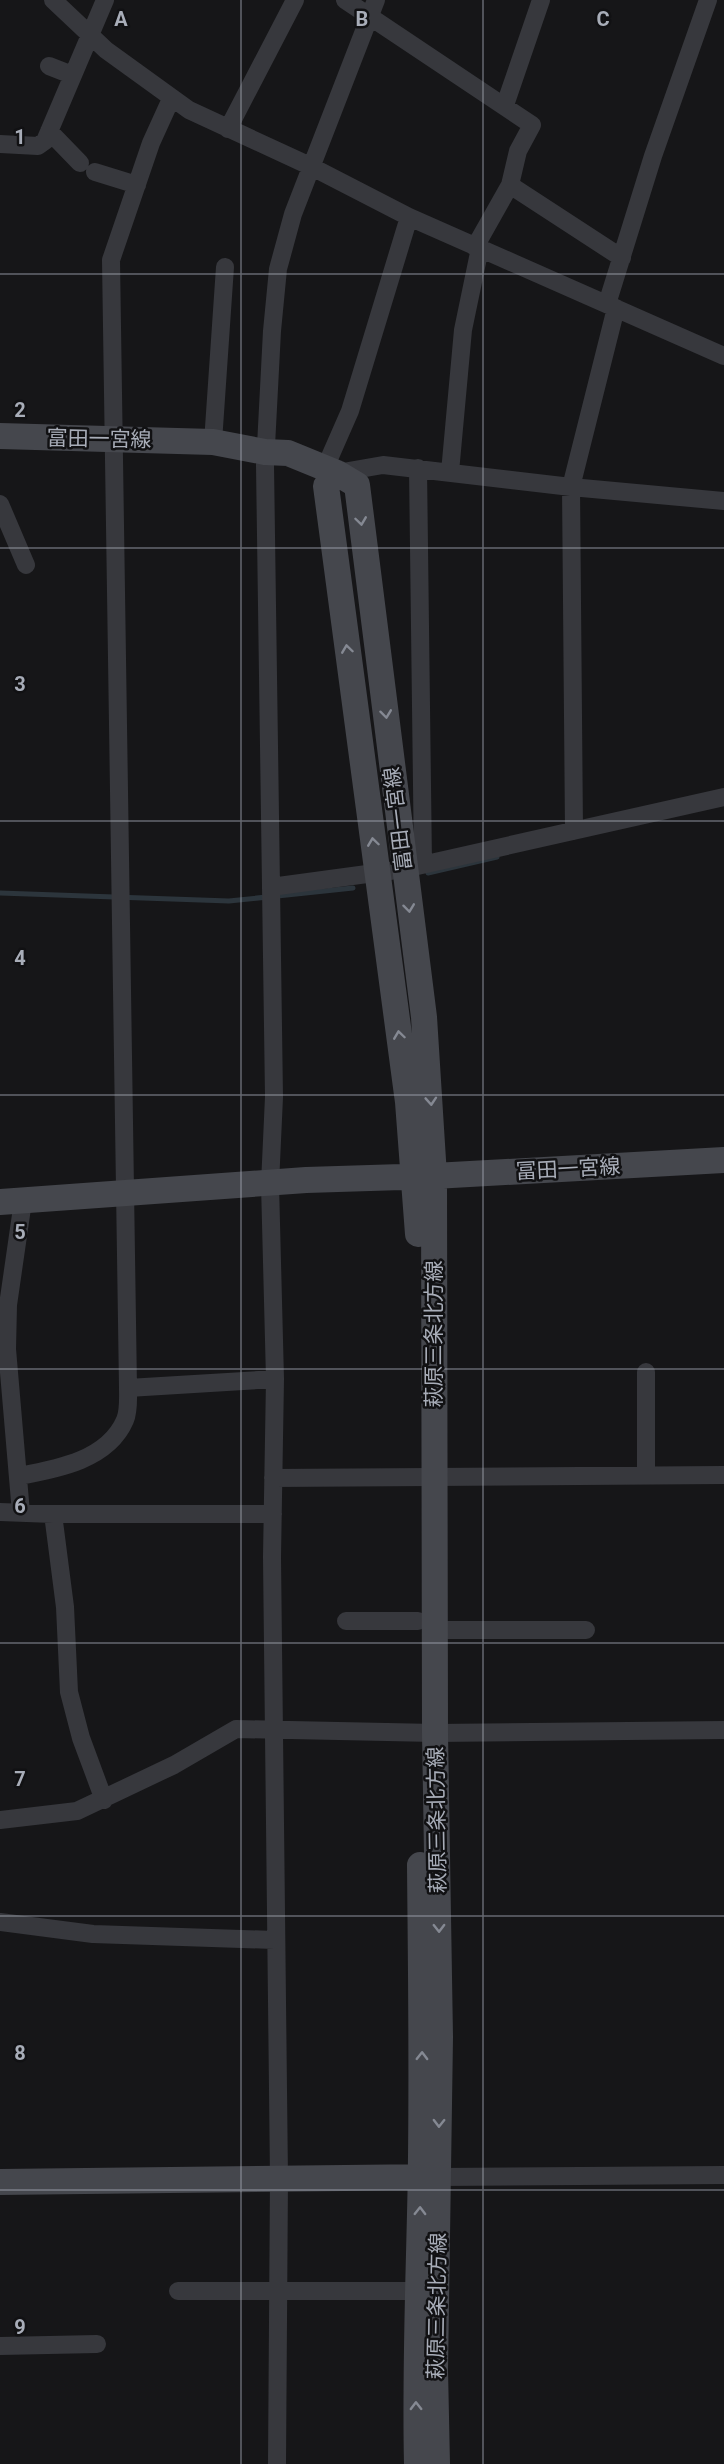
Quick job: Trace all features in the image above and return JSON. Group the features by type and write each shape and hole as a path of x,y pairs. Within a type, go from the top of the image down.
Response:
{"main road":[{"name":"富田一宮線","path":"0,436 213,442 265,452 288,453 357,485 414,866 424,1017 423,1177"},
{"name":"富田一宮線","path":"331,471 326,486 408,1102 423,1177"},
{"name":"冨田一宮線","path":"11,1202 317,1179 423,1177 724,1160"},
{"name":"萩原三条北方線","path":"417,2464 415,2364 417,2291 440,2037 427,1732 423,1177"},
{"name":"萩原三条北方線","path":"429,2177 437,2464"},
{"path":"0,2182 429,2177"}],"street":[{"path":"52,0 106,50 171,99 409,217 724,356"},
{"path":"0,144 38,146 45,141 105,0"},
{"path":"228,129 295,0"},
{"path":"345,0 373,8 532,125 518,151 510,185 478,248 463,330 450,472"},
{"path":"506,105 541,0"},
{"path":"574,831 571,487 622,258 653,156 708,0"},
{"path":"277,2464 276,2291 279,2178 274,1940 273,1730 275,1379 270,1184 274,1097 265,452 278,269 310,166 373,8"},
{"path":"49,66 72,75"},
{"path":"19,1476 58,1468 98,1450 117,1434 126,1418 128,1388 126,1194 119,889 111,260 151,143 171,99"},
{"path":"50,131 87,167 137,185"},
{"path":"510,185 622,258"},
{"path":"409,217 331,471 383,465 571,487 724,501"},
{"path":"213,442 225,267"},
{"path":"414,866 418,468"},
{"path":"0,504 26,565"},
{"path":"271,894 378,871 414,866 724,797"},
{"path":"11,1202 7,1349 21,1513"},
{"path":"646,1372 646,1475"},
{"path":"128,1388 275,1379"},
{"path":"273,1478 724,1475"},
{"path":"0,1512 273,1514"},
{"path":"53,1514 65,1607 69,1692 81,1738 104,1800"},
{"path":"346,1621 426,1626 586,1630"},
{"path":"0,1820 77,1811 174,1765 236,1730 427,1732 724,1730"},
{"path":"0,1922 93,1934 274,1940"},
{"path":"429,2177 724,2175"},
{"path":"178,2291 417,2291"},
{"path":"0,2346 98,2344"}],"waterway":[{"path":"428,873 497,857"},
{"path":"0,893 229,901 353,888"}]}
